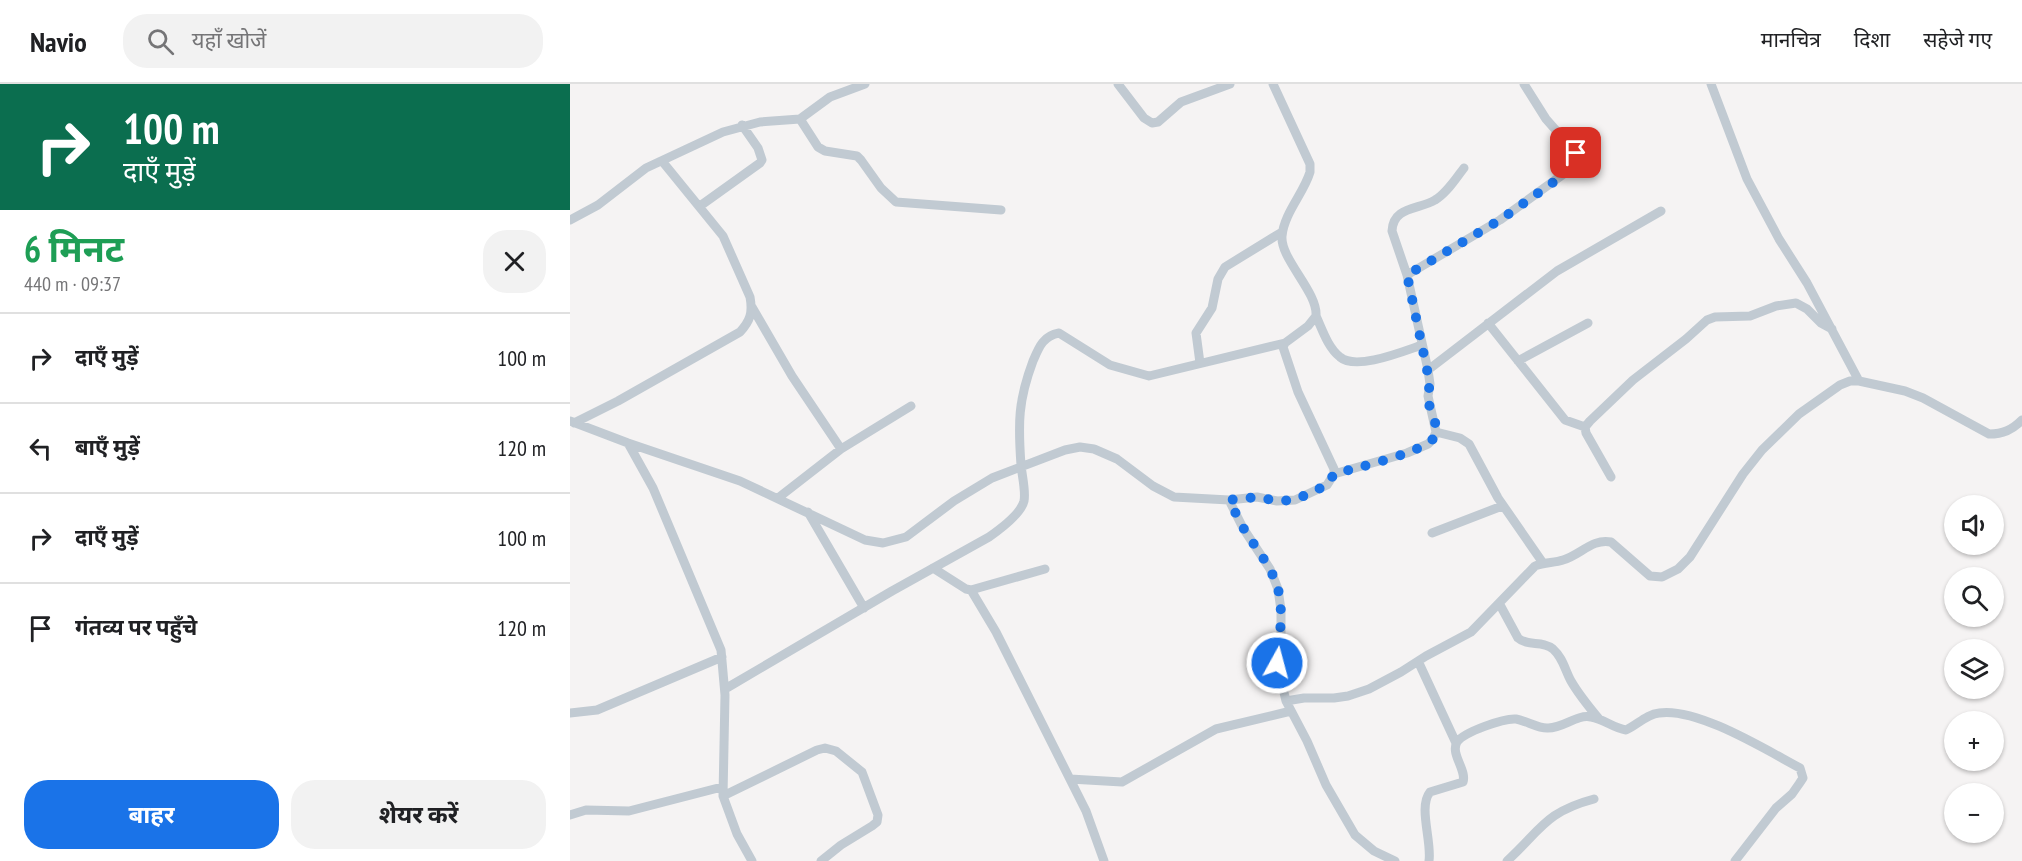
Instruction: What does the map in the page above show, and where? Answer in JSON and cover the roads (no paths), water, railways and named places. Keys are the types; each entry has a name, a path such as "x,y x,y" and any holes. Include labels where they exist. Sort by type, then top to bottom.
{"street":[{"path":"570,220 614,194 634,176 723,132 742,125 800,119 830,97 865,84"},
{"path":"1118,84 1144,118 1152,123 1158,122 1181,102 1230,84"},
{"path":"1273,84 1306,157 1310,172 1282,232 1282,242 1334,351 1343,360 1354,362 1387,358 1422,345"},
{"path":"1407,275 1500,220 1576,165 1578,158 1576,153 1546,119 1524,84"},
{"path":"1711,84 1747,179 1779,239 1807,282 1859,381"},
{"path":"800,119 818,147 825,151 856,156 881,188 896,202 1001,210"},
{"path":"700,206 762,160 758,148 742,125"},
{"path":"572,422 618,401 740,332 751,318 750,297 723,236 662,161"},
{"path":"572,422 740,481 865,540 883,543 906,537 972,489 992,478 1080,447 1094,449 1117,459 1163,493 1174,497 1229,500 1257,497 1277,501 1295,500 1327,485 1334,474 1407,453 1428,444 1433,439 1436,432 1428,396 1430,384 1428,370 1407,275 1392,231 1395,217 1436,200 1464,168"},
{"path":"1428,370 1557,271 1661,211"},
{"path":"1200,363 1196,333 1212,308 1221,272 1230,263 1282,232"},
{"path":"1611,477 1586,432 1586,427 1633,380 1707,320 1715,317 1750,316 1776,306 1796,303 1832,329"},
{"path":"752,307 792,376 841,449"},
{"path":"725,689 1002,529 1019,510 1024,500 1019,412 1021,400 1038,350 1042,342 1052,334 1059,333 1066,336 1110,364 1142,375 1159,374 1285,343 1308,326 1316,316"},
{"path":"1488,323 1565,420 1586,427"},
{"path":"1518,361 1588,323"},
{"path":"1285,343 1284,353 1298,392 1332,464 1334,474"},
{"path":"1286,701 1348,696 1369,689 1472,632 1535,566 1563,560 1603,540 1611,542 1650,576 1662,577 1678,570 1690,557 1743,474 1762,450 1799,414 1840,385 1859,381 1905,391 1923,398 1989,434 2011,430 2022,420"},
{"path":"778,498 841,449 911,406"},
{"path":"1436,432 1460,438 1469,444 1502,506 1543,563"},
{"path":"628,443 653,488 714,630 722,657 725,689 722,791 736,834 752,861"},
{"path":"1229,500 1243,528 1270,570 1278,589 1281,635 1277,663 1286,701 1335,802 1355,836 1374,851 1395,861"},
{"path":"1432,533 1502,506"},
{"path":"808,512 864,608"},
{"path":"933,568 971,590 996,632 1086,811 1104,861"},
{"path":"971,590 1045,569"},
{"path":"1499,603 1518,638 1523,642 1540,643 1556,652 1563,661 1569,678 1580,696 1599,719"},
{"path":"570,713 597,710 722,657"},
{"path":"1418,661 1456,743 1455,749 1465,777 1463,782 1430,792 1424,802 1429,861"},
{"path":"1070,779 1122,782 1216,729 1291,711"},
{"path":"1456,743 1475,730 1516,719 1547,728 1558,727 1584,716 1599,719 1626,730 1657,713 1691,715 1713,724 1800,768 1803,778 1792,795 1776,808 1735,861"},
{"path":"570,814 586,810 628,811 722,791 825,748 836,751 862,772 878,815 877,822 821,861"},
{"path":"1507,861 1546,820 1574,804 1594,799"}]}
